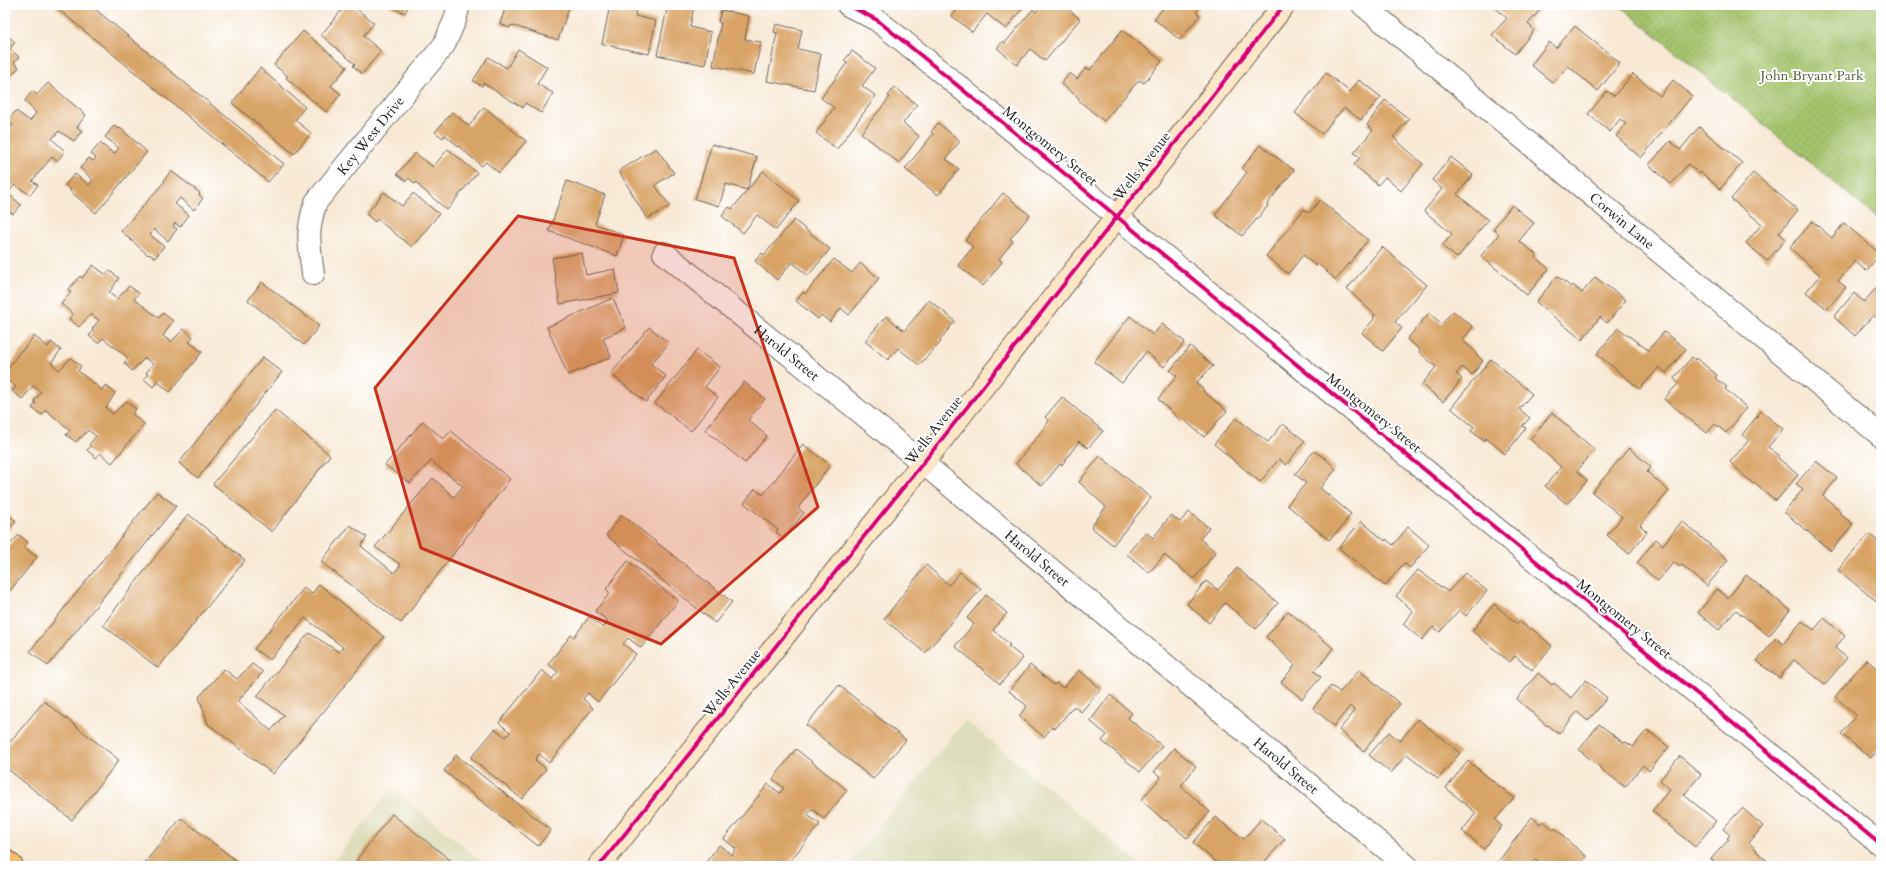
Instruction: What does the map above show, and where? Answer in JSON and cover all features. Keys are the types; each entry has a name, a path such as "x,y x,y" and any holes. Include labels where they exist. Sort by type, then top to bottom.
{"main road":[{"name":"Wells Avenue","path":"599,866 923,463 1284,5"},
{"path":"5,860 12,866"}],"street":[{"name":"Key West Drive","path":"313,274 308,233 310,218 316,202 331,181 444,44 455,20 458,5"},
{"name":"Montgomery Street","path":"848,5 877,20 1881,845"},
{"name":"Corwin Lane","path":"1363,5 1881,436"},
{"name":"Harold Street","path":"664,253 923,463 1407,866"}],"highlighted area":[{"path":"518,216 734,258 818,507 661,644 421,548 375,388"}],"shaded area":[{"path":"965,720 1143,866 847,866"},
{"path":"392,788 487,866 330,866"}],"green space":[{"name":"John Bryant Park","path":"1619,5 1881,5 1881,221"}],"building":[{"path":"53,5 90,5 284,164 268,182"},
{"path":"346,5 352,5 374,23 363,36 381,51 362,74 353,66 355,64 321,35"},
{"path":"387,5 409,5 405,13"},
{"path":"506,5 570,5 558,40 511,25 510,28 500,24"},
{"path":"610,5 637,5 635,16 656,21 649,54 602,44"},
{"path":"665,5 694,6 690,27 711,32 705,65 657,55 667,9 664,8"},
{"path":"965,5 1025,5 1006,29 987,14 972,32 952,16 959,7 962,9"},
{"path":"1041,5 1063,5 1080,19 1045,61 1030,49 1017,65 997,48 1003,41 1005,43 1033,9 1036,12"},
{"path":"1166,5 1201,5 1196,12 1200,15 1180,40 1154,19"},
{"path":"1492,5 1544,5 1528,24 1534,30 1515,54 1492,35 1507,18"},
{"path":"721,10 749,16 745,39 761,42 754,74 713,66 721,23 718,22"},
{"path":"776,24 802,30 798,49 821,54 814,90 767,81 777,33 774,32"},
{"path":"1575,26 1620,63 1598,91 1568,66 1553,83 1531,65 1549,42 1556,48"},
{"path":"1122,30 1162,61 1144,83 1139,80 1104,121 1061,84 1070,73 1077,79 1086,68 1090,70"},
{"path":"303,31 347,67 331,86 341,94 326,112 286,78 288,76 274,65"},
{"path":"5,34 15,42 10,49 19,57 14,63 19,67 8,79 5,77"},
{"path":"518,49 547,67 537,84 553,93 541,113 525,103 523,108 483,83 482,86 473,81 488,57 507,68"},
{"path":"852,51 875,68 862,86 876,96 837,149 816,133 834,108 821,98 847,63 844,61"},
{"path":"260,68 305,107 295,120 311,133 294,154 232,103"},
{"path":"1326,73 1350,92 1359,80 1381,97 1361,120 1344,108 1322,134 1295,113"},
{"path":"1633,74 1660,96 1673,80 1692,96 1641,158 1616,136 1626,124 1620,119 1610,132 1588,114 1607,91 1614,96"},
{"path":"48,83 86,115 77,127 82,131 74,141 59,131 52,139 65,151 57,161 52,157 32,181 38,185 30,195 15,185 8,193 21,205 13,214 8,211 5,214 5,135 13,125 8,120 16,111 30,121 36,113 25,101 32,91 37,95"},
{"path":"895,87 917,105 903,123 919,136 899,163 861,133 890,97 888,96"},
{"path":"1385,100 1409,119 1393,137 1423,164 1401,191 1385,177 1378,185 1354,165 1360,157 1354,153 1373,130 1367,125"},
{"path":"484,107 526,141 499,173 486,162 482,166 445,135 443,138 435,132 452,112 469,126"},
{"path":"938,123 960,141 946,159 959,169 938,195 905,169 933,134 931,132"},
{"path":"114,126 119,129 120,128 147,152 96,213 65,185 75,174 89,185 93,180 80,168 89,158 93,161 96,158 91,154 100,143 114,154 119,148 105,137"},
{"path":"1699,127 1742,163 1720,189 1701,172 1699,174 1688,164 1671,184 1649,165 1670,141 1680,150"},
{"path":"712,144 757,157 747,190 726,184 719,206 695,199"},
{"path":"1260,145 1294,170 1267,204 1268,206 1242,236 1215,215 1247,172 1242,168"},
{"path":"656,148 674,173 655,185 670,206 647,219 619,171"},
{"path":"448,149 477,173 447,210 420,187 417,182 415,184 409,178 406,181 397,174 415,153 433,167"},
{"path":"1451,157 1473,175 1457,194 1488,220 1457,258 1442,246 1452,234 1424,211 1442,189 1432,180"},
{"path":"171,171 200,193 199,195 203,198 194,210 180,198 175,204 189,215 180,227 175,223 173,226 177,229 168,241 154,229 150,235 164,246 155,258 149,254 148,255 121,231 165,181 164,180"},
{"path":"763,171 799,201 776,230 757,215 743,233 722,216 729,207 732,209"},
{"path":"1753,173 1798,210 1779,233 1786,239 1767,261 1746,243 1762,224 1731,199"},
{"path":"567,181 605,195 595,224 624,235 617,256 549,231"},
{"path":"384,192 402,206 413,193 439,214 412,247 377,219 375,222 366,214"},
{"path":"1003,193 1030,215 1010,239 1013,241 999,259 1002,262 983,286 958,265 973,247 965,240"},
{"path":"1320,200 1368,240 1336,280 1318,264 1316,266 1303,255 1288,274 1266,256 1304,209 1309,213"},
{"path":"1512,205 1534,223 1519,241 1537,255 1535,257 1549,269 1527,295 1481,256 1499,234 1493,229"},
{"path":"794,220 830,249 808,276 792,262 777,280 755,261 762,253 764,255"},
{"path":"1812,221 1832,238 1844,223 1880,254 1866,271 1855,261 1838,281 1846,287 1827,309 1806,292 1820,275 1790,248"},
{"path":"1382,247 1427,285 1395,322 1402,328 1383,351 1362,333 1374,319 1373,318 1375,315 1347,289"},
{"path":"582,253 586,275 615,269 619,293 560,304 552,258"},
{"path":"834,259 852,273 860,263 879,278 849,315 841,308 830,322 821,315 818,319 796,301 803,292 805,294"},
{"path":"93,265 106,275 109,270 119,278 109,293 117,299 129,286 139,293 134,299 159,318 163,313 173,321 163,336 171,342 184,329 193,337 189,342 202,352 170,392 157,381 153,387 144,379 148,374 146,373 153,364 145,358 132,371 124,363 128,358 103,338 98,343 89,336 99,320 91,314 79,327 69,319 73,314 61,304 71,292 68,290 80,276 82,278"},
{"path":"1557,276 1571,287 1573,285 1582,293 1595,277 1626,300 1607,323 1600,317 1582,340 1536,302"},
{"path":"262,282 319,326 304,345 248,300"},
{"path":"1881,282 1881,322 1873,315 1855,336 1834,317 1854,293 1864,302"},
{"path":"613,298 626,328 603,338 611,357 568,375 547,327"},
{"path":"929,300 955,321 940,340 941,342 919,365 898,348 888,360 865,341 886,316 904,331"},
{"path":"1453,311 1473,327 1462,340 1475,351 1474,352 1483,361 1472,375 1462,367 1456,374 1462,379 1443,402 1422,384 1436,367 1407,339 1429,313 1442,324"},
{"path":"1130,316 1153,335 1162,324 1185,342 1164,367 1146,352 1122,383 1094,362"},
{"path":"649,327 669,343 651,364 666,376 646,402 611,374"},
{"path":"1618,328 1648,350 1664,332 1686,349 1666,373 1659,367 1640,389 1597,354"},
{"path":"34,336 48,347 51,342 61,350 51,363 59,370 71,358 81,366 78,371 102,390 105,385 115,393 106,408 113,414 126,401 136,409 132,414 144,424 112,463 100,453 96,458 87,450 91,446 89,445 96,436 88,430 76,442 66,435 70,430 46,410 42,415 32,408 36,403 34,401 41,392 33,386 22,399 12,391 16,387 5,378 5,373 21,350 22,351"},
{"path":"1190,346 1213,366 1196,383 1204,390 1203,391 1227,411 1204,437 1183,419 1181,421 1158,399 1177,376 1170,371"},
{"path":"697,350 720,367 705,387 718,397 691,431 655,403"},
{"path":"263,357 282,372 198,478 179,463"},
{"path":"1692,357 1695,360 1696,358 1717,375 1715,378 1727,387 1725,389 1747,408 1726,433 1715,424 1707,433 1664,399 1678,384 1674,378"},
{"path":"1491,359 1532,394 1519,409 1530,418 1522,426 1526,428 1505,454 1486,438 1484,441 1471,431 1474,427 1451,408"},
{"path":"744,382 765,399 748,420 767,436 745,463 705,430"},
{"path":"1062,397 1103,431 1088,448 1079,441 1062,465 1060,464 1042,486 1016,464 1049,421 1045,417"},
{"path":"275,410 330,455 272,532 213,484"},
{"path":"1761,411 1783,429 1768,447 1780,456 1778,458 1798,475 1776,501 1754,482 1753,484 1730,462 1749,440 1742,435"},
{"path":"1552,413 1595,450 1577,471 1587,480 1567,504 1545,486 1561,467 1530,439"},
{"path":"1236,418 1268,442 1283,424 1305,441 1286,465 1279,459 1260,482 1214,444"},
{"path":"423,421 443,439 451,431 510,479 401,623 321,562 350,525 367,537 361,546 394,573 401,565 375,547 433,478 454,497 463,486 431,461 410,483 385,465"},
{"path":"803,444 830,465 798,508 804,513 784,538 776,532 778,530 744,503 755,489 763,495"},
{"path":"1629,448 1651,467 1647,472 1669,491 1640,525 1647,532 1629,554 1607,535 1622,517 1592,492"},
{"path":"1314,451 1326,459 1336,469 1320,488 1351,514 1341,528 1329,540 1287,505 1306,483 1295,474"},
{"path":"1100,456 1151,498 1113,545 1091,527 1106,507 1079,482"},
{"path":"1816,461 1837,478 1823,496 1841,511 1839,513 1853,524 1831,551 1784,512 1803,489 1796,484"},
{"path":"157,492 176,506 48,666 30,651"},
{"path":"5,512 16,521 5,534"},
{"path":"1189,512 1209,528 1200,539 1216,552 1194,579 1164,555 1149,573 1127,554 1146,532 1153,538 1171,515 1180,522"},
{"path":"188,514 245,560 158,668 103,625"},
{"path":"622,515 732,602 715,623 606,535"},
{"path":"1361,521 1385,541 1386,539 1393,545 1408,527 1429,545 1410,568 1404,563 1385,586 1339,548"},
{"path":"1682,521 1728,560 1707,586 1682,565 1680,567 1674,562 1658,581 1637,563 1656,539 1663,545"},
{"path":"1869,534 1881,544 1881,605 1838,570"},
{"path":"19,535 28,542 24,547 37,557 5,597 5,545 7,547"},
{"path":"628,561 678,601 641,648 628,638 623,644 636,654 598,702 588,693 583,699 593,708 549,763 539,754 535,760 546,769 522,799 471,758 495,729 506,737 510,732 499,723 542,670 552,679 558,672 548,664 571,635 574,637 589,617 603,628 608,621 595,611 610,593 606,589"},
{"path":"926,565 949,585 960,572 981,589 925,653 884,619"},
{"path":"1237,568 1278,603 1256,629 1225,603 1209,623 1187,604 1206,581 1218,590"},
{"path":"1418,570 1448,592 1465,573 1487,591 1466,616 1459,610 1440,632 1433,627 1422,640 1403,624 1413,611 1396,596"},
{"path":"1746,575 1790,610 1769,636 1736,610 1719,630 1698,613 1717,589 1728,598"},
{"path":"319,584 384,637 273,774 208,724 199,697 224,669 237,679 252,664 263,672 238,701 271,731 284,715 257,696 309,633 339,652 343,647 305,618 270,660 254,649 304,588 312,594"},
{"path":"986,595 1007,613 993,630 1010,645 1008,646 1023,658 1000,684 955,646 974,624 967,618"},
{"path":"1494,604 1517,624 1519,621 1530,630 1531,628 1552,646 1532,670 1515,656 1510,662 1472,631"},
{"path":"1288,611 1333,648 1323,662 1314,671 1321,677 1302,699 1281,682 1295,665 1266,637"},
{"path":"1824,618 1845,636 1835,648 1847,658 1825,684 1794,660 1779,678 1757,661 1776,638 1783,644 1802,621 1814,630"},
{"path":"1866,659 1881,672 1881,746 1871,758 1841,734 1856,715 1835,697"},
{"path":"1030,665 1054,685 1056,683 1063,688 1079,670 1101,689 1081,712 1074,706 1055,729 1052,727 1044,737 1019,716 1027,706 1009,691"},
{"path":"1359,670 1400,704 1364,751 1339,730 1355,711 1350,706 1334,726 1313,708 1331,686 1340,692"},
{"path":"1538,673 1552,685 1554,683 1571,698 1586,680 1607,698 1588,721 1577,712 1559,734 1548,725 1547,726 1517,699"},
{"path":"839,685 906,740 873,779 806,725"},
{"path":"1110,695 1132,713 1128,718 1162,746 1140,772 1102,741 1107,735 1090,721"},
{"path":"44,701 119,760 72,820 5,767 5,748"},
{"path":"1418,719 1460,753 1438,779 1407,754 1391,773 1369,755 1389,732 1400,741"},
{"path":"1599,724 1624,743 1626,742 1633,747 1647,730 1669,747 1649,771 1643,765 1625,787 1608,774 1607,775 1600,769 1601,768 1579,750"},
{"path":"1174,748 1196,766 1181,786 1210,812 1187,838 1141,800 1161,777 1154,772"},
{"path":"796,749 847,790 824,819 812,809 807,815 820,824 786,866 703,866 719,845 732,855 736,849 724,839 768,784 780,793 784,788 773,779"},
{"path":"456,755 551,830 538,846 444,771"},
{"path":"1680,756 1701,774 1684,795 1716,821 1695,847 1652,811 1670,789 1660,780"},
{"path":"1468,761 1514,798 1495,820 1502,826 1484,849 1462,831 1476,813 1446,788"},
{"path":"1742,808 1763,826 1749,843 1773,866 1720,866 1711,859 1729,839 1727,838 1730,835 1723,829"},
{"path":"392,814 458,866 360,866 355,862"},
{"path":"1215,817 1244,839 1261,819 1285,839 1265,861 1270,866 1221,866 1193,843"},
{"path":"1532,817 1540,824 1543,821 1554,830 1555,828 1564,836 1563,837 1586,856 1578,866 1543,866 1536,860 1529,866 1503,866 1498,862"},
{"path":"181,818 243,866 142,866"}],"cycle path":[{"path":"848,5 877,20 918,53 1881,845"},
{"path":"599,866 923,463 1284,5"}]}
